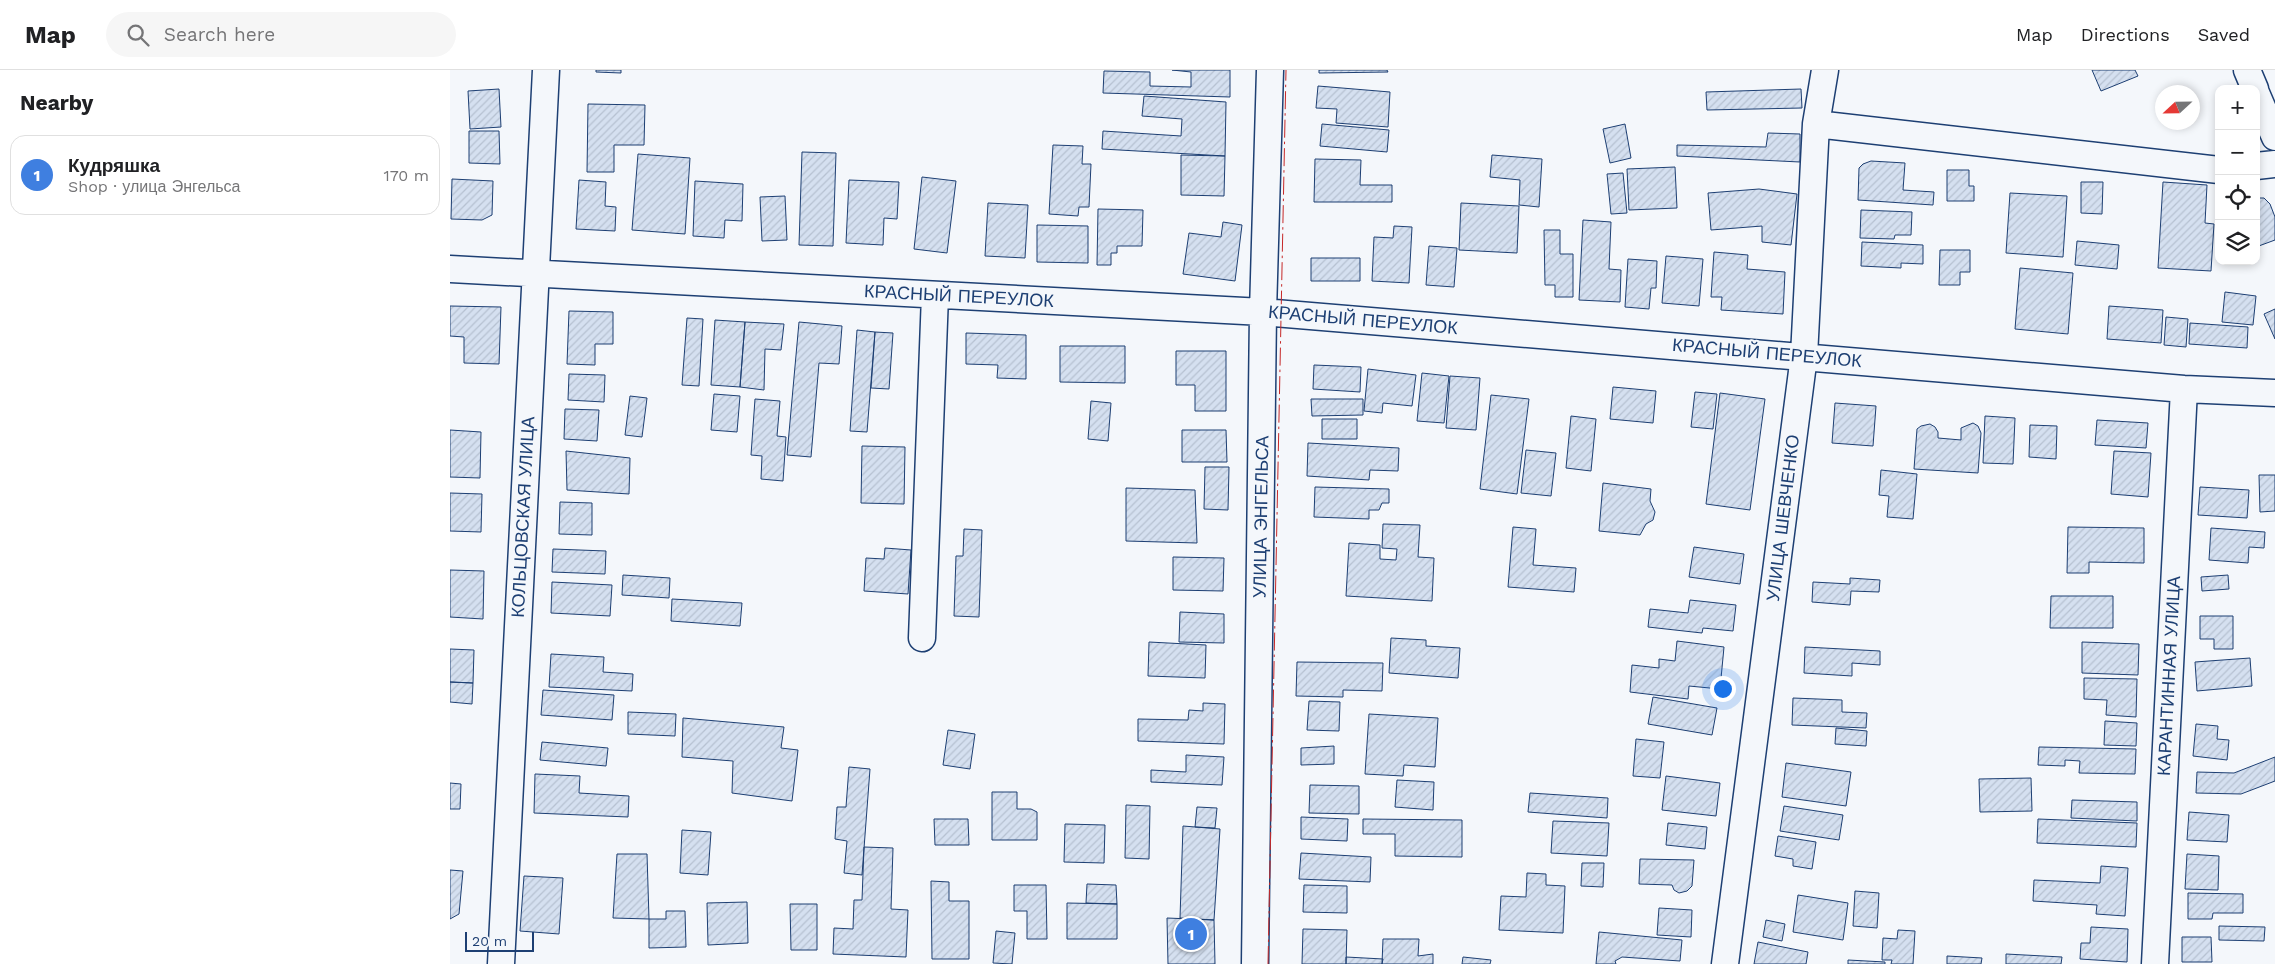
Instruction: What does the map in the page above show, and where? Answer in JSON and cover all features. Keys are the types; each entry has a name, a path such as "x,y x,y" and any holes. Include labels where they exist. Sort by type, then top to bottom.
{"street":[{"name":"КОЛЬЦОВСКАЯ УЛИЦА","path":"501,964 534,274 546,70"},
{"name":"УЛИЦА ЭНГЕЛЬСА","path":"1255,964 1263,312 1270,70"},
{"name":"УЛИЦА ШЕВЧЕНКО","path":"1725,964 1804,356 1816,124 1825,70"},
{"path":"2247,70 2253,85"},
{"path":"2260,102 2275,137"},
{"path":"1816,124 2215,170"},
{"path":"2260,166 2275,164"},
{"name":"КРАСНЫЙ ПЕРЕУЛОК","path":"450,269 1263,312 2184,389 2275,393"},
{"path":"922,638 935,295"},
{"name":"КАРАНТИННАЯ УЛИЦА","path":"2155,964 2184,389"}],"building":[{"path":"596,70 621,70 621,73 596,72"},
{"path":"1172,70 1230,70 1230,97 1103,93 1104,71 1150,72 1150,86 1191,87 1191,72"},
{"path":"1319,70 1387,70 1388,72 1319,73"},
{"path":"2092,70 2135,70 2138,76 2101,91"},
{"path":"1318,86 1390,92 1388,127 1336,123 1337,109 1316,108"},
{"path":"499,89 501,127 470,129 468,91"},
{"path":"1801,89 1802,108 1707,110 1706,92"},
{"path":"1144,96 1226,102 1225,156 1102,149 1103,131 1181,136 1182,119 1142,116"},
{"path":"588,104 645,105 644,145 614,145 614,172 587,172"},
{"path":"1322,124 1389,130 1387,152 1320,146"},
{"path":"1625,124 1631,158 1610,163 1603,129"},
{"path":"469,131 499,131 500,164 469,163"},
{"path":"1768,133 1800,134 1800,162 1677,156 1677,145 1766,147"},
{"path":"1053,145 1083,146 1082,164 1091,164 1089,207 1079,207 1078,216 1049,214"},
{"path":"802,152 836,153 833,246 799,245"},
{"path":"638,154 690,158 685,234 632,230"},
{"path":"1181,155 1225,156 1224,196 1181,195"},
{"path":"1492,155 1542,159 1539,207 1519,205 1520,180 1490,177"},
{"path":"1315,159 1361,160 1360,185 1392,185 1392,202 1314,202"},
{"path":"1871,161 1905,163 1903,190 1934,192 1933,205 1858,200 1859,168"},
{"path":"1675,167 1677,208 1629,210 1627,169"},
{"path":"1947,170 1969,170 1969,186 1974,186 1974,201 1947,201"},
{"path":"1623,173 1627,213 1611,214 1607,174"},
{"path":"922,177 956,181 947,253 914,249"},
{"path":"452,179 493,181 492,215 482,220 451,219"},
{"path":"579,180 606,182 605,206 616,207 615,231 576,229"},
{"path":"849,180 899,182 897,219 884,218 883,245 846,243"},
{"path":"695,181 743,184 742,221 725,220 724,238 693,236"},
{"path":"2081,182 2103,182 2102,214 2081,213"},
{"path":"2163,182 2207,185 2205,223 2214,224 2211,271 2158,268"},
{"path":"1759,189 1797,194 1791,245 1762,242 1762,226 1711,230 1708,193"},
{"path":"2010,193 2067,196 2063,257 2006,253"},
{"path":"785,196 787,240 762,241 760,197"},
{"path":"2260,198 2264,198 2270,204 2275,217 2275,240 2260,246"},
{"path":"988,203 1028,205 1025,258 985,256"},
{"path":"1461,203 1519,206 1517,253 1459,250"},
{"path":"1098,209 1143,210 1142,246 1117,246 1117,253 1111,253 1111,265 1097,265"},
{"path":"1861,210 1912,212 1911,235 1895,235 1894,239 1860,238"},
{"path":"1583,220 1611,222 1609,269 1621,270 1620,302 1579,300"},
{"path":"1223,222 1242,225 1235,281 1183,274 1189,233 1221,237"},
{"path":"1037,225 1088,226 1088,263 1037,262"},
{"path":"1394,226 1412,227 1409,283 1372,281 1374,237 1393,238"},
{"path":"1544,230 1560,230 1560,254 1573,254 1573,297 1555,297 1555,285 1545,285"},
{"path":"2077,241 2119,245 2117,269 2075,265"},
{"path":"1862,242 1923,245 1923,264 1901,263 1901,268 1861,266"},
{"path":"1429,246 1457,248 1454,287 1426,285"},
{"path":"1940,250 1970,250 1970,272 1960,272 1960,285 1939,285"},
{"path":"1714,252 1748,255 1747,269 1785,272 1783,314 1721,310 1722,297 1711,297"},
{"path":"1666,256 1703,259 1699,306 1662,303"},
{"path":"1311,258 1360,258 1360,281 1311,281"},
{"path":"1628,259 1657,261 1656,288 1651,288 1649,309 1625,307"},
{"path":"2020,268 2073,273 2068,334 2015,329"},
{"path":"2225,292 2256,296 2253,325 2222,322"},
{"path":"450,306 501,307 499,364 464,363 464,337 450,336"},
{"path":"2109,306 2163,310 2161,343 2107,339"},
{"path":"2275,309 2275,339 2264,314"},
{"path":"569,311 613,312 613,344 595,344 595,365 567,364"},
{"path":"2166,317 2188,319 2186,347 2164,345"},
{"path":"687,318 703,319 699,386 682,385"},
{"path":"715,320 745,322 740,387 711,385"},
{"path":"745,322 784,324 781,350 765,349 764,390 740,387"},
{"path":"799,322 842,326 839,364 819,363 811,457 787,455"},
{"path":"2190,323 2248,327 2247,348 2189,344"},
{"path":"857,330 875,332 867,432 850,431"},
{"path":"875,332 893,333 889,389 871,388"},
{"path":"966,333 1026,335 1026,379 997,378 998,365 966,364"},
{"path":"1060,346 1125,346 1125,383 1060,382"},
{"path":"1176,351 1226,351 1226,411 1195,411 1195,385 1176,385"},
{"path":"1314,365 1361,367 1360,392 1313,389"},
{"path":"1368,369 1416,375 1412,406 1383,403 1382,413 1364,411"},
{"path":"1422,373 1449,376 1444,423 1417,421"},
{"path":"569,374 605,375 604,402 568,400"},
{"path":"1450,376 1480,378 1476,430 1446,428"},
{"path":"1613,387 1656,391 1653,423 1610,419"},
{"path":"1695,392 1717,394 1713,429 1691,427"},
{"path":"1720,393 1765,399 1750,510 1706,504"},
{"path":"714,394 740,396 737,432 711,430"},
{"path":"1491,395 1529,399 1517,494 1480,489"},
{"path":"630,396 647,398 642,437 625,435"},
{"path":"755,399 780,401 777,436 786,437 783,481 761,479 762,456 751,455"},
{"path":"1311,399 1363,399 1363,415 1312,416"},
{"path":"1091,401 1111,403 1108,441 1088,439"},
{"path":"1835,403 1876,406 1873,446 1832,443"},
{"path":"565,409 599,410 597,441 564,439"},
{"path":"1571,416 1596,419 1591,471 1566,468"},
{"path":"1985,416 2015,418 2013,464 1983,463"},
{"path":"1322,419 1357,419 1357,439 1322,439"},
{"path":"2097,420 2148,423 2146,448 2095,445"},
{"path":"1973,423 1978,426 1981,433 1978,473 1914,469 1917,429 1930,424 1938,432 1938,438 1961,440 1961,428"},
{"path":"2030,425 2057,426 2056,459 2029,457"},
{"path":"450,430 481,432 480,478 450,477"},
{"path":"1182,430 1226,430 1227,462 1182,462"},
{"path":"1308,443 1399,448 1398,471 1370,470 1369,480 1307,476"},
{"path":"862,446 905,447 904,504 861,503"},
{"path":"1526,450 1556,453 1551,496 1521,493"},
{"path":"566,451 630,458 629,494 567,490"},
{"path":"2114,451 2151,453 2148,497 2111,494"},
{"path":"1205,467 1229,467 1228,510 1204,509"},
{"path":"1881,470 1917,474 1913,519 1887,517 1889,496 1879,495"},
{"path":"2259,475 2275,475 2275,511 2260,512"},
{"path":"1603,483 1651,489 1650,501 1655,512 1653,520 1646,524 1640,535 1599,531"},
{"path":"1315,487 1389,489 1389,503 1382,503 1379,510 1369,510 1369,519 1314,517"},
{"path":"2200,487 2249,490 2247,518 2198,515"},
{"path":"1126,488 1195,490 1197,543 1126,541"},
{"path":"450,493 482,494 481,532 450,531"},
{"path":"560,502 592,503 592,535 559,534"},
{"path":"1383,524 1420,525 1418,557 1434,558 1432,601 1346,596 1349,543 1380,545 1380,559 1396,560 1397,549 1382,548"},
{"path":"1513,527 1536,529 1533,565 1576,568 1574,592 1508,587"},
{"path":"2068,527 2144,528 2144,563 2089,562 2089,573 2067,573"},
{"path":"2211,528 2265,532 2264,548 2249,547 2248,563 2209,560"},
{"path":"964,529 982,530 979,617 954,616 956,556 963,556"},
{"path":"1694,547 1744,554 1740,584 1689,577"},
{"path":"885,548 911,550 908,594 864,591 866,558 884,559"},
{"path":"553,549 606,551 605,574 552,572"},
{"path":"1173,557 1224,558 1223,591 1173,590"},
{"path":"450,570 484,571 483,619 450,617"},
{"path":"623,575 670,578 669,598 622,595"},
{"path":"2228,575 2229,589 2202,591 2201,577"},
{"path":"1850,578 1880,580 1879,592 1851,591 1850,605 1812,602 1813,582 1850,584"},
{"path":"552,582 612,585 610,616 551,613"},
{"path":"2051,596 2113,596 2113,628 2050,628"},
{"path":"672,599 742,603 740,626 671,621"},
{"path":"1690,600 1736,605 1733,631 1703,628 1702,633 1648,627 1650,609 1688,613"},
{"path":"1180,612 1224,614 1224,643 1179,642"},
{"path":"2200,616 2233,616 2233,649 2214,649 2214,639 2200,639"},
{"path":"1391,638 1426,640 1426,646 1460,648 1458,678 1389,673"},
{"path":"1677,641 1724,647 1720,689 1689,686 1688,699 1630,692 1632,665 1659,668 1659,659 1675,661"},
{"path":"1149,642 1206,645 1205,678 1148,676"},
{"path":"2082,642 2139,644 2138,675 2082,673"},
{"path":"1805,647 1880,651 1880,665 1852,663 1852,676 1804,673"},
{"path":"450,649 474,650 473,683 450,682"},
{"path":"551,654 604,657 603,672 633,674 632,691 549,687"},
{"path":"2250,658 2252,686 2197,691 2195,662"},
{"path":"1297,662 1383,663 1382,691 1343,690 1343,697 1296,696"},
{"path":"2084,678 2137,679 2136,717 2106,715 2107,700 2084,699"},
{"path":"450,682 473,683 472,704 450,702"},
{"path":"543,690 614,695 612,720 541,715"},
{"path":"1653,697 1717,708 1712,735 1648,724"},
{"path":"1793,698 1842,700 1842,712 1867,713 1866,728 1792,725"},
{"path":"1309,701 1340,702 1339,731 1307,730"},
{"path":"1203,703 1225,704 1224,744 1138,741 1138,719 1188,720 1189,710 1203,711"},
{"path":"628,712 676,714 675,736 628,734"},
{"path":"1369,714 1438,718 1435,767 1404,765 1403,776 1365,774"},
{"path":"683,718 784,727 781,748 798,750 792,801 732,793 733,761 682,757"},
{"path":"2105,721 2137,723 2136,746 2104,745"},
{"path":"2196,724 2218,726 2217,739 2229,740 2227,760 2193,756"},
{"path":"1836,728 1867,731 1866,746 1835,744"},
{"path":"948,730 975,734 970,769 943,765"},
{"path":"1636,739 1664,742 1660,778 1633,776"},
{"path":"542,742 608,748 606,766 540,760"},
{"path":"1334,746 1334,764 1301,765 1301,748"},
{"path":"2039,747 2136,749 2135,774 2079,773 2080,761 2065,760 2065,766 2038,765"},
{"path":"1186,755 1224,757 1222,785 1151,782 1151,770 1186,772"},
{"path":"2275,757 2275,781 2241,794 2196,793 2197,772 2234,773"},
{"path":"1786,763 1851,772 1846,806 1782,797"},
{"path":"849,767 870,769 862,875 844,873 847,841 835,839 837,807 846,807"},
{"path":"535,774 580,776 579,793 629,796 628,817 534,813"},
{"path":"1666,776 1720,783 1716,816 1662,810"},
{"path":"2031,778 2032,811 1980,812 1979,779"},
{"path":"1397,780 1434,782 1433,810 1395,807"},
{"path":"450,783 461,784 460,809 450,809"},
{"path":"1310,785 1359,786 1359,814 1309,813"},
{"path":"992,792 1017,792 1017,809 1031,809 1037,812 1037,840 992,840"},
{"path":"1530,793 1608,798 1607,818 1528,812"},
{"path":"2072,800 2137,802 2137,821 2071,818"},
{"path":"1126,805 1150,806 1149,859 1125,858"},
{"path":"1784,806 1843,815 1839,840 1780,831"},
{"path":"1197,807 1217,808 1215,828 1195,827"},
{"path":"2189,812 2229,815 2227,842 2187,840"},
{"path":"1301,817 1348,819 1347,841 1301,839"},
{"path":"934,819 968,819 969,845 935,845"},
{"path":"1363,819 1462,820 1462,857 1395,856 1395,834 1363,834"},
{"path":"2038,819 2137,823 2136,847 2037,843"},
{"path":"1553,821 1609,823 1607,856 1551,853"},
{"path":"1668,823 1707,827 1705,849 1666,845"},
{"path":"1065,824 1105,825 1104,863 1064,862"},
{"path":"1183,826 1220,829 1214,920 1180,918"},
{"path":"682,830 711,832 708,875 680,873"},
{"path":"1778,836 1816,842 1812,869 1793,866 1793,859 1775,856"},
{"path":"864,847 893,848 891,909 908,910 906,957 833,954 834,928 853,929 854,900 862,900"},
{"path":"1301,853 1371,857 1370,882 1299,879"},
{"path":"617,854 647,854 649,919 613,918"},
{"path":"2187,854 2219,856 2218,890 2185,889"},
{"path":"1640,859 1694,860 1692,886 1687,891 1679,893 1674,890 1672,885 1639,884"},
{"path":"1582,863 1604,863 1603,887 1581,886"},
{"path":"2101,866 2128,868 2125,916 2096,914 2097,905 2033,901 2034,880 2100,883"},
{"path":"450,870 463,871 459,914 450,919"},
{"path":"1527,873 1546,874 1546,885 1565,886 1563,933 1499,930 1501,896 1526,897"},
{"path":"524,876 563,878 559,934 520,931"},
{"path":"931,881 949,882 949,901 969,901 969,959 932,959"},
{"path":"1087,884 1116,885 1117,904 1086,903"},
{"path":"1014,885 1046,885 1047,939 1027,939 1027,911 1014,911"},
{"path":"1304,885 1347,886 1347,913 1303,912"},
{"path":"1855,891 1879,893 1877,928 1853,926"},
{"path":"2188,893 2243,894 2243,913 2213,913 2212,919 2188,919"},
{"path":"1798,895 1848,903 1843,940 1793,932"},
{"path":"747,902 748,943 708,945 707,903"},
{"path":"1067,903 1117,904 1117,939 1067,939"},
{"path":"790,904 817,904 817,950 791,950"},
{"path":"1659,908 1692,910 1691,937 1657,935"},
{"path":"666,911 685,911 686,947 649,948 649,919 666,919"},
{"path":"1167,918 1214,920 1215,964 1168,964"},
{"path":"1766,920 1785,924 1782,941 1763,937"},
{"path":"2219,926 2265,927 2264,941 2219,940"},
{"path":"2091,927 2128,929 2127,962 2080,959 2081,943 2090,943"},
{"path":"1303,929 1347,930 1346,964 1302,964"},
{"path":"1898,930 1915,931 1913,964 1891,964 1892,960 1882,960 1883,938 1897,939"},
{"path":"996,931 1015,933 1012,964 993,963"},
{"path":"1599,932 1682,940 1680,961 1622,957 1615,961 1616,964 1596,964"},
{"path":"2182,937 2211,937 2212,962 2182,962"},
{"path":"1383,939 1419,939 1418,956 1433,954 1433,964 1382,964"},
{"path":"1758,942 1808,952 1806,964 1754,964"},
{"path":"2006,954 2062,957 2061,964 2006,964"},
{"path":"1947,956 1982,958 1981,964 1947,964"},
{"path":"1346,957 1383,959 1382,964 1346,964"},
{"path":"1463,957 1491,960 1490,964 1462,964"},
{"path":"1848,960 1885,962 1885,964 1848,964"}],"power":[{"path":"1268,964 1286,70"}],"place":[{"name":"Кудряшка","path":"1191,934"}]}
